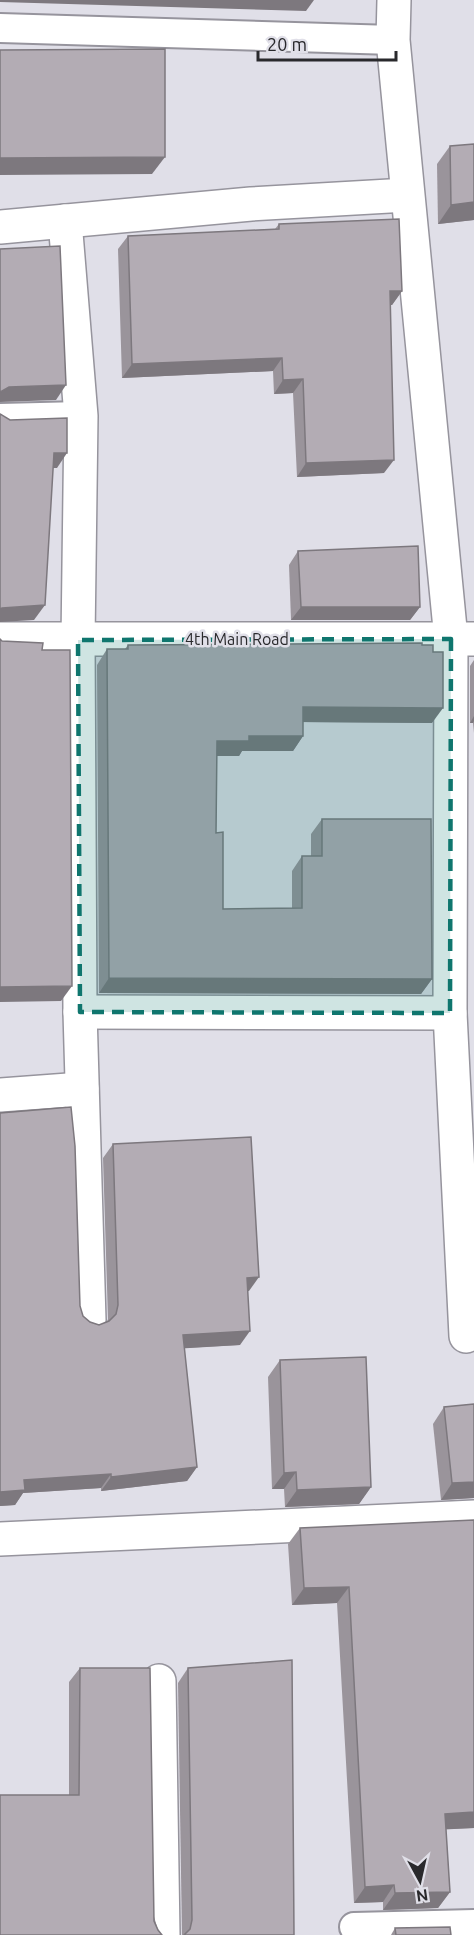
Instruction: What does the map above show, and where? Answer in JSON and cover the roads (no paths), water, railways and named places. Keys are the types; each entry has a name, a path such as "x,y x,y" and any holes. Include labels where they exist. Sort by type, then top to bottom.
{"street":[{"path":"394,0 393,40 407,195 462,639 450,1013 463,1104 466,1336"},
{"path":"0,227 251,204 407,195"},
{"path":"65,221 81,416 78,640 80,1012 89,1320"},
{"name":"4th Main Road","path":"0,639 462,639"},
{"path":"80,1012 450,1013"},
{"path":"0,1095 82,1089"},
{"path":"0,1539 474,1517"},
{"path":"159,1681 163,1935"}],"lane":[{"path":"0,28 393,40"},
{"path":"0,418 81,416"},
{"path":"354,1927 474,1924"}]}
